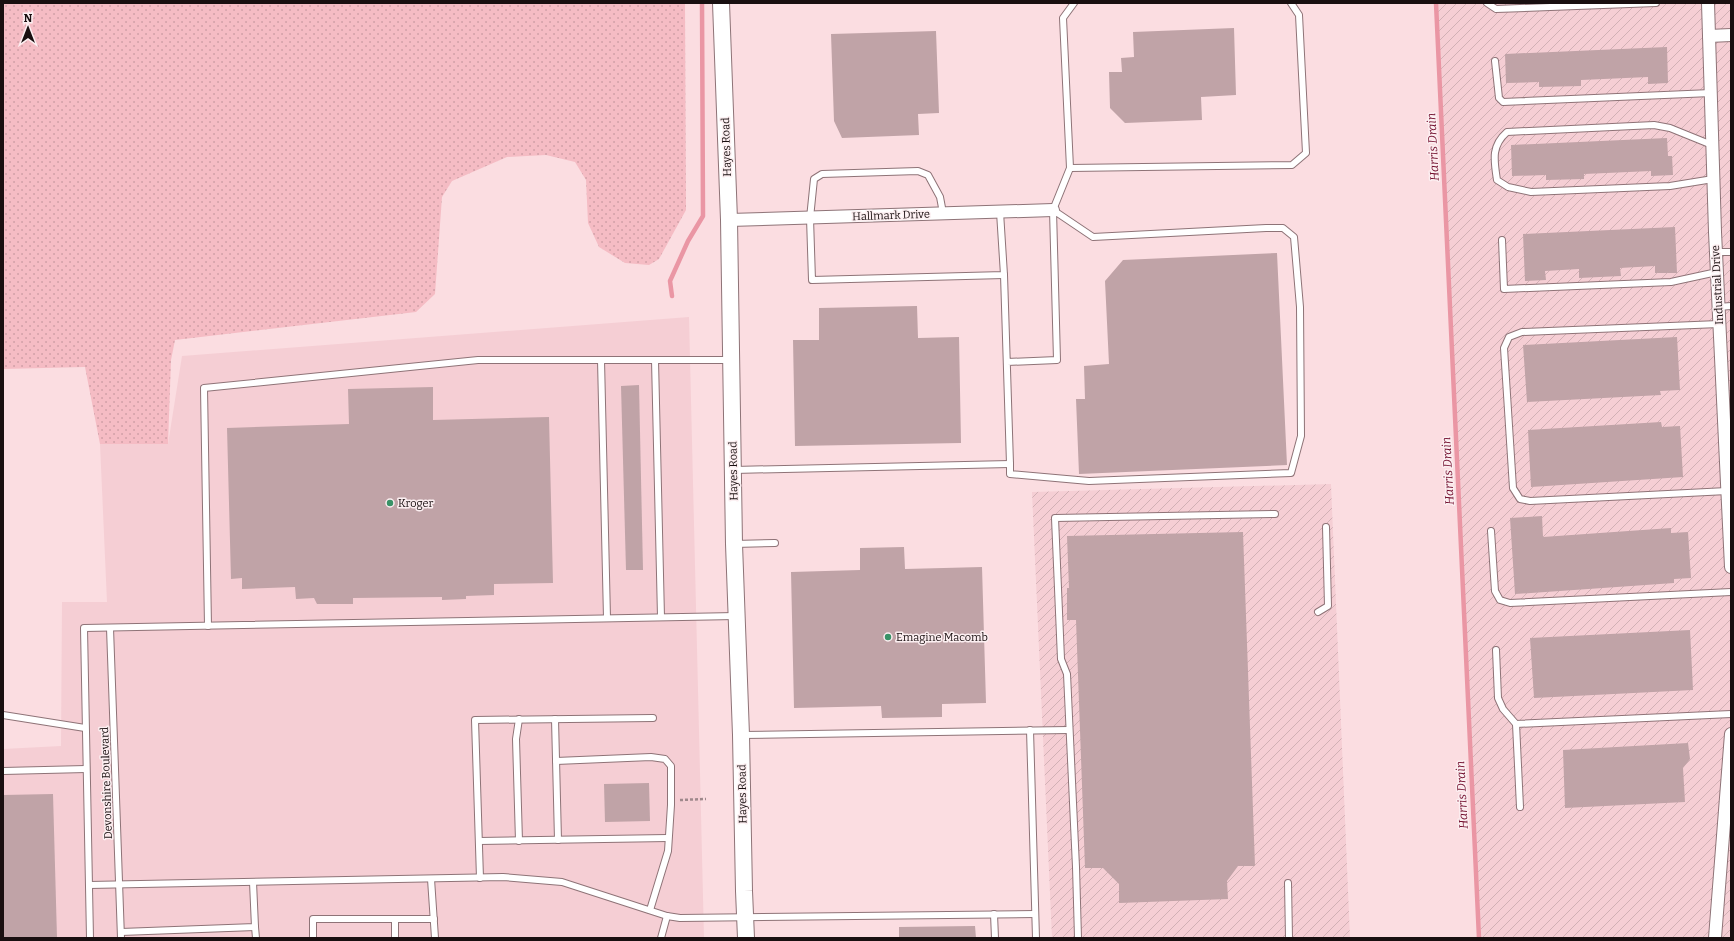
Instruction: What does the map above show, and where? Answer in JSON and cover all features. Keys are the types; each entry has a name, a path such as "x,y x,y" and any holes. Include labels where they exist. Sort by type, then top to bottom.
{"street":[{"name":"Hayes Road","path":"721,3 729,220 732,470 736,616 742,735 746,938"},
{"name":"Industrial Drive","path":"1708,3 1718,307 1727,418 1727,491 1731,567"},
{"path":"1709,36 1731,35"},
{"name":"Hallmark Drive","path":"729,220 1053,210"},
{"path":"1715,938 1731,734"}],"lane":[{"path":"1007,362 1057,360 1053,210 1070,168 1063,18 1074,3"},
{"path":"1070,168 1292,165 1306,153 1299,15 1291,3"},
{"path":"1487,3 1496,9 1656,3"},
{"path":"1495,61 1497,88 1499,98 1503,102 1711,93"},
{"path":"1712,145 1670,128 1654,125 1507,132 1499,139 1496,146 1496,168 1497,180 1508,187 1531,192 1670,186 1713,179"},
{"path":"943,213 940,197 928,175 918,171 822,174 814,179 810,218 812,280 1004,275"},
{"path":"1000,212 1004,275 1010,474 1089,482 1291,473 1301,436 1300,307 1294,237 1283,228 1266,228 1094,237 1053,210"},
{"path":"1502,240 1504,289 1671,282 1717,272"},
{"path":"1716,252 1731,252"},
{"path":"1718,307 1731,306"},
{"path":"1719,324 1522,332 1509,337 1504,348 1514,488 1520,499 1530,501 1727,491"},
{"path":"208,626 204,388 478,360 731,360"},
{"path":"601,360 607,618"},
{"path":"655,360 661,617"},
{"path":"732,470 1010,464"},
{"path":"1078,938 1067,674 1061,659 1055,518 1275,514"},
{"path":"1318,612 1328,606 1326,527"},
{"path":"1491,531 1495,591 1500,600 1510,603 1731,592"},
{"path":"734,544 775,543"},
{"path":"110,628 736,616"},
{"name":"Devonshire Boulevard","path":"90,938 84,628 110,628 121,935"},
{"path":"1496,650 1498,698 1503,709 1516,724 1520,807"},
{"path":"1516,724 1731,714"},
{"path":"3,715 85,728"},
{"path":"480,878 475,720 653,718"},
{"path":"555,719 558,840"},
{"path":"518,720 516,739 519,840"},
{"path":"1030,730 1036,938"},
{"path":"742,735 1069,730"},
{"path":"556,761 651,757 665,759 671,766 668,851 650,910"},
{"path":"3,771 86,769"},
{"path":"479,841 668,838"},
{"path":"89,885 480,878 540,879 562,882 667,916 680,918 1035,914"},
{"path":"432,879 435,938"},
{"path":"253,882 256,938"},
{"path":"1288,883 1289,938"},
{"path":"994,914 994,938"},
{"path":"660,938 667,916"},
{"path":"313,938 313,919 434,919"},
{"path":"395,919 395,938"},
{"path":"121,935 255,927"}],"path":[{"path":"671,800 706,799"}],"shaded area":[{"path":"3,3 685,3 686,210 659,259 649,265 625,263 599,247 588,223 586,180 575,162 546,155 507,157 452,181 442,197 435,294 416,312 175,340 171,360 168,444 100,444 85,367 3,369"},
{"path":"1437,3 1731,3 1731,938 1481,938"},
{"path":"689,317 704,938 3,938 3,749 61,746 62,602 107,602 100,444 168,444 182,356"},
{"path":"1331,484 1350,938 1052,938 1032,492"}],"building":[{"path":"1234,28 1236,95 1201,97 1202,120 1125,123 1110,108 1109,72 1122,72 1121,58 1134,57 1133,32"},
{"path":"936,31 939,113 918,114 919,135 842,138 834,121 831,34"},
{"path":"1667,47 1668,83 1648,84 1648,77 1581,80 1581,86 1539,87 1539,82 1506,83 1505,54"},
{"path":"1667,138 1668,156 1672,156 1673,175 1651,176 1651,171 1584,174 1584,179 1546,180 1546,175 1512,176 1511,145"},
{"path":"1675,227 1677,273 1655,273 1655,266 1620,268 1621,276 1579,278 1579,269 1545,271 1546,280 1525,281 1523,234"},
{"path":"1277,253 1287,465 1079,474 1076,399 1085,399 1084,366 1109,364 1105,281 1123,260"},
{"path":"917,306 918,338 959,337 961,443 795,446 793,340 819,340 819,308"},
{"path":"1677,337 1680,390 1660,391 1661,395 1527,402 1523,345"},
{"path":"639,385 643,570 626,570 621,386"},
{"name":"Kroger","path":"433,387 433,420 549,417 553,583 494,584 494,595 466,596 466,599 442,600 442,597 353,598 353,604 317,604 314,598 296,599 295,587 242,589 242,578 231,579 227,428 349,424 348,389"},
{"path":"1661,422 1662,427 1680,426 1683,477 1531,487 1528,430"},
{"path":"1542,516 1543,537 1671,528 1671,533 1688,532 1691,578 1674,579 1674,583 1515,594 1510,518"},
{"path":"1243,532 1255,866 1238,866 1227,881 1228,899 1119,903 1119,884 1103,868 1085,868 1076,620 1067,620 1067,588 1069,588 1067,536"},
{"name":"Emagine Macomb","path":"904,547 905,569 982,567 986,703 942,704 942,717 882,718 881,706 794,708 791,572 860,570 860,548"},
{"path":"1690,630 1693,690 1534,698 1530,638"},
{"path":"1688,743 1690,759 1683,768 1685,802 1565,808 1563,750"},
{"path":"649,783 650,821 605,822 604,784"},
{"path":"53,794 57,938 3,938 3,795"},
{"path":"975,926 976,938 899,938 899,927"}],"waterway":[{"path":"672,296 670,281 688,241 703,216 702,3"},
{"name":"Harris Drain","path":"1436,3 1479,938"}],"place":[{"name":"Kroger","path":"390,503"},
{"name":"Emagine Macomb","path":"888,637"}]}
